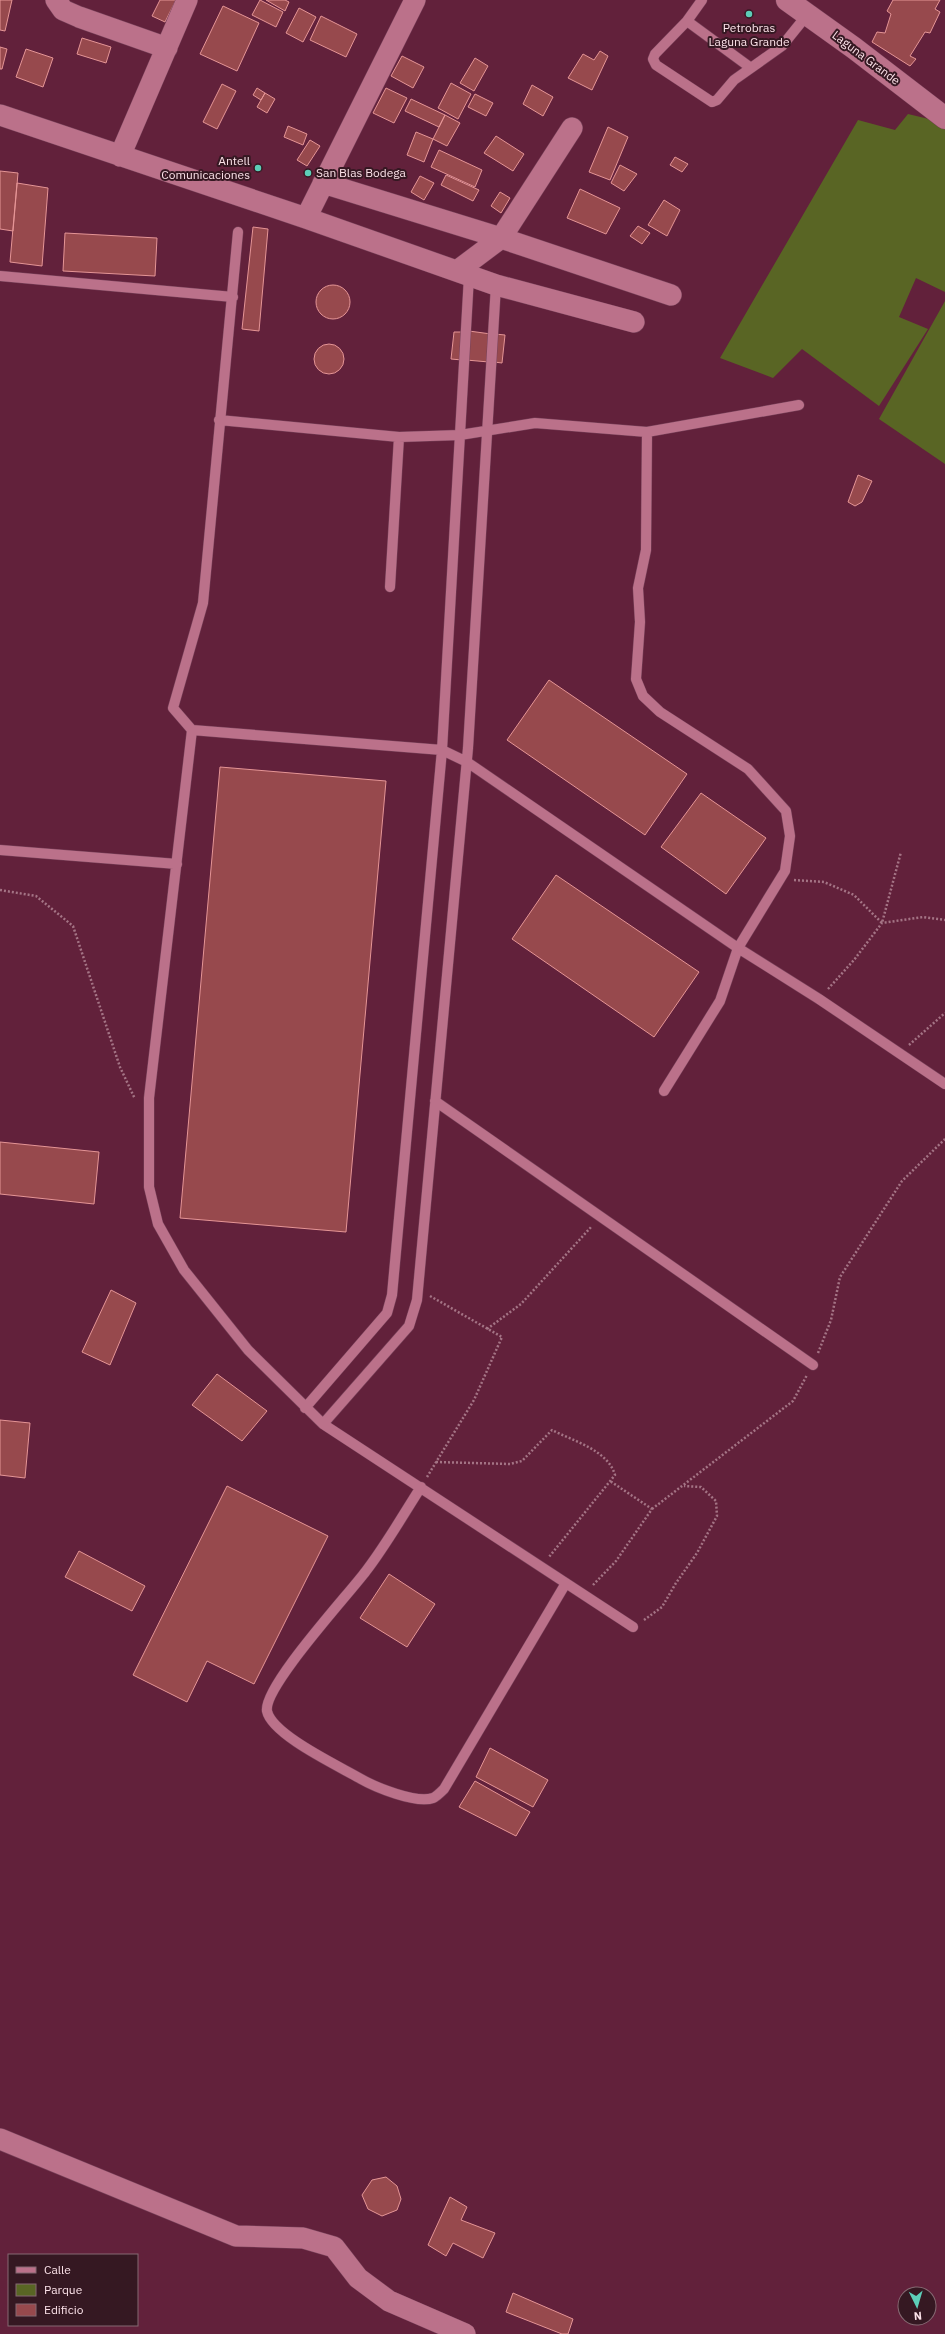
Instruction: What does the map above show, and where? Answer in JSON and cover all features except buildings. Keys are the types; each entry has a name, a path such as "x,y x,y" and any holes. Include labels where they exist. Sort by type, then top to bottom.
{"main road":[{"name":"Laguna Grande","path":"787,0 854,48 945,118"}],"street":[{"path":"56,0 63,10 78,17 167,48"},
{"path":"120,156 188,0"},
{"path":"306,218 415,0"},
{"path":"0,115 306,218 496,285 634,322"},
{"path":"463,274 501,238 572,128"},
{"path":"323,183 501,238 671,295"},
{"path":"0,2139 236,2236 303,2238 334,2247 358,2278 389,2301 465,2334"}],"lane":[{"path":"702,0 687,21 655,54 653,59 656,65 712,102 717,100 734,80 782,46 807,15"},
{"path":"687,21 751,68"},
{"path":"238,232 233,297 219,420 203,603 173,708 192,730 442,750 467,762 738,948 819,999 945,1084"},
{"path":"305,1408 387,1314 392,1295 442,750 460,434 463,274"},
{"path":"0,276 233,297"},
{"path":"323,1424 409,1326 418,1289 467,762 496,285"},
{"path":"219,420 399,437 460,434 535,423 648,432 799,405"},
{"path":"648,432 646,550 638,588 640,622 636,679 643,696 660,712 748,769 786,810 790,836 785,871 738,948 720,1001 664,1091"},
{"path":"390,587 399,437"},
{"path":"192,730 150,1098 149,1188 158,1224 184,1270 248,1350 305,1408 323,1424 633,1627"},
{"path":"0,850 177,864"},
{"path":"435,1101 813,1365"},
{"path":"421,1487 366,1571 319,1627 271,1694 267,1710 274,1725 296,1742 381,1790 421,1799 433,1798 444,1789 566,1583"}],"path":[{"path":"819,999 854,960 882,923 901,852"},
{"path":"785,871 795,881 824,882 854,896 882,923"},
{"path":"0,890 36,896 73,926 120,1067 136,1101"},
{"path":"882,923 923,917 945,920"},
{"path":"899,1053 945,1014"},
{"path":"584,1594 616,1561 652,1509 793,1401 813,1365 831,1320 840,1277 902,1181 945,1140"},
{"path":"487,1329 521,1304 601,1217"},
{"path":"418,1289 502,1337 474,1400 421,1487"},
{"path":"436,1462 510,1464 522,1461 552,1430 594,1450 612,1465 615,1475 542,1567"},
{"path":"610,1480 652,1509"},
{"path":"633,1627 662,1607 676,1583 697,1553 717,1516 716,1501 701,1488 684,1486"}],"green space":[{"path":"908,114 933,120 945,129 945,292 916,278 899,317 928,329 879,406 802,349 773,378 720,358 858,120 895,130"},
{"path":"945,301 945,464 879,419"}],"place":[{"name":"Petrobras Laguna Grande","path":"749,14"},
{"name":"Antell Comunicaciones","path":"258,168"},
{"name":"San Blas Bodega","path":"308,173"}]}
